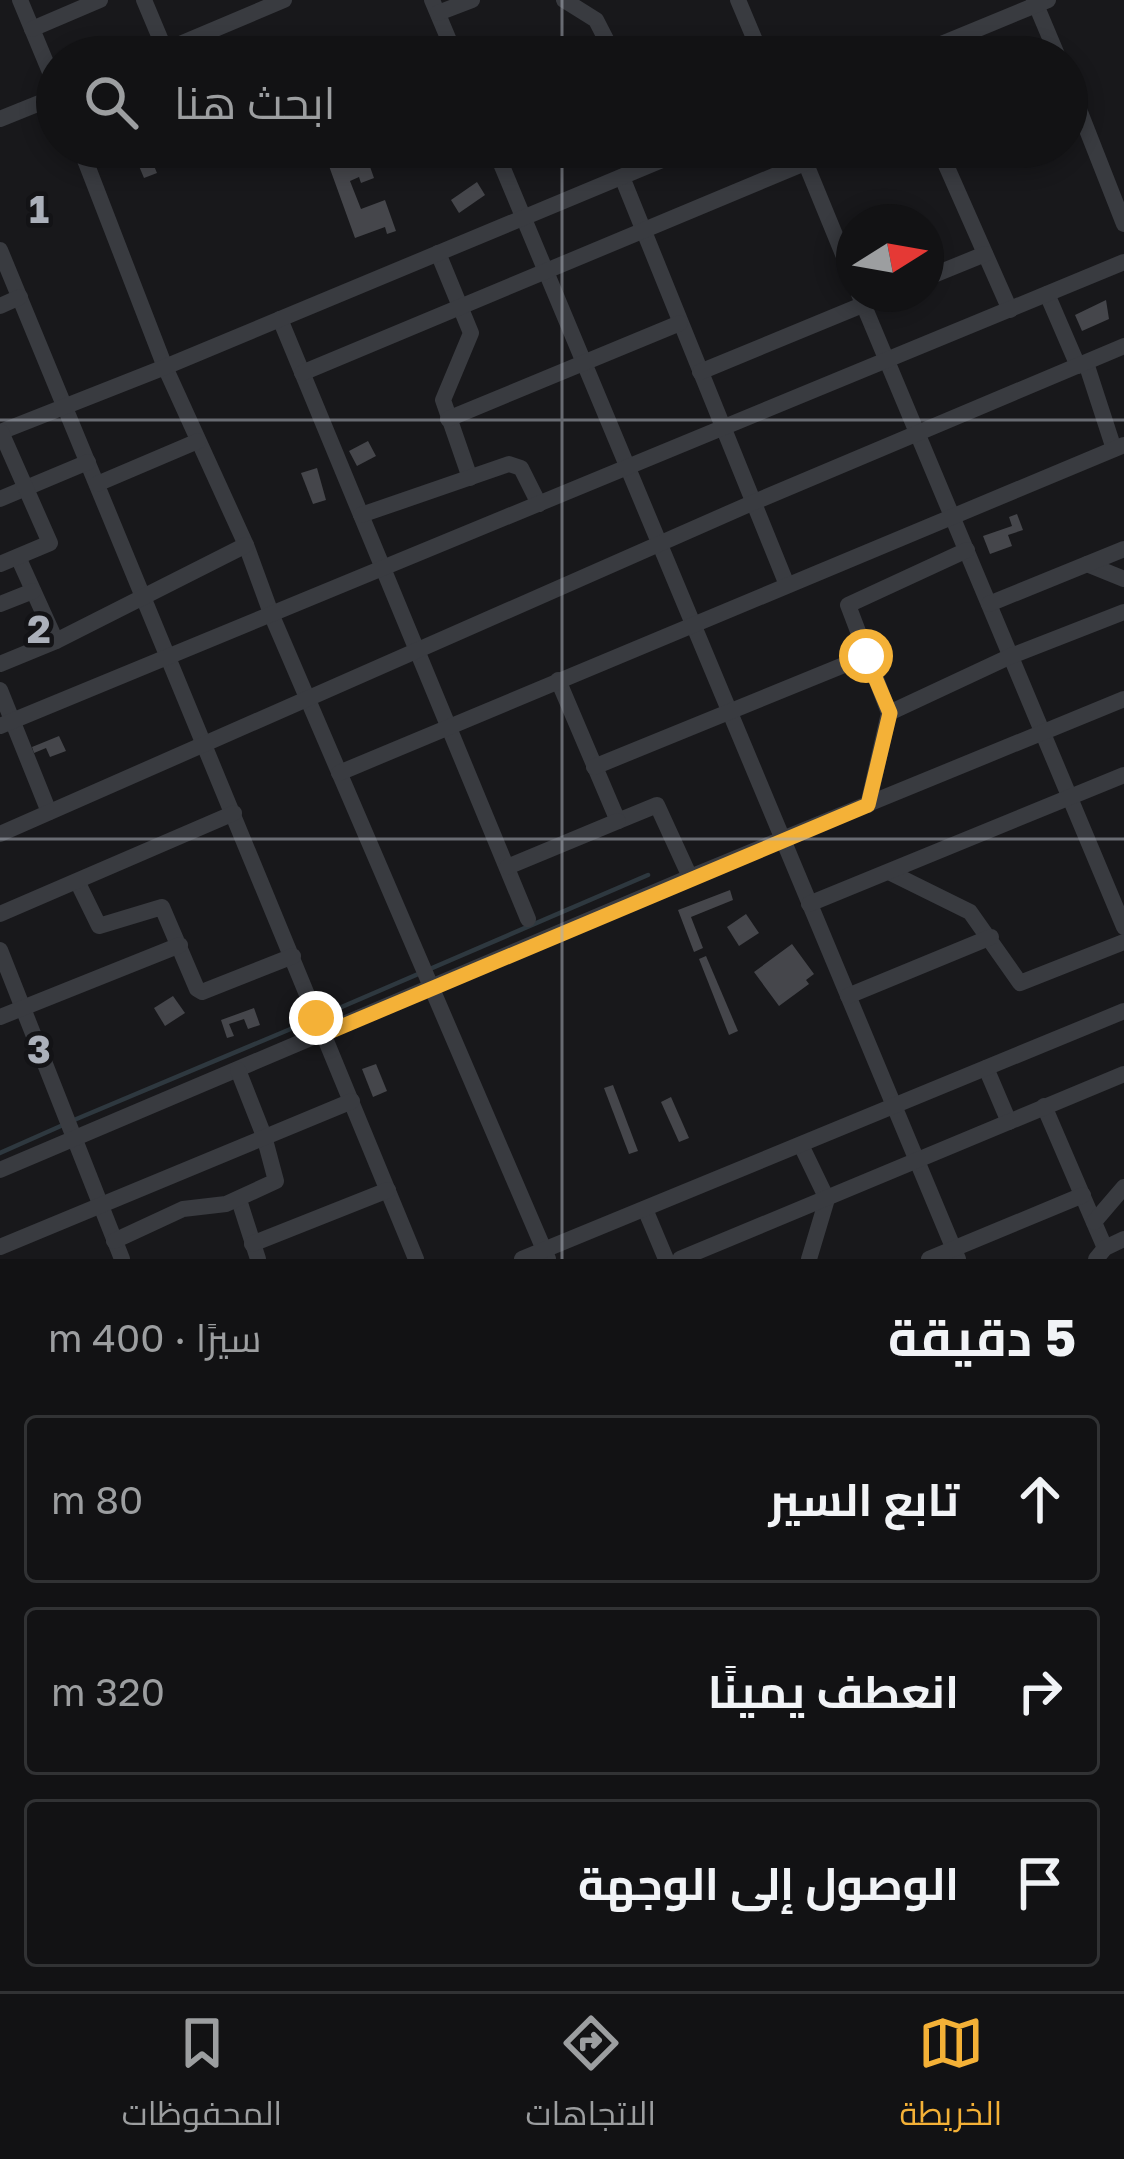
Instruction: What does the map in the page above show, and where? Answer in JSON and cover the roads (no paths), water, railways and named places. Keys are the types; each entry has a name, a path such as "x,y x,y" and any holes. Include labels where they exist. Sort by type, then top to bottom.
{"street":[{"path":"20,0 36,38"},
{"path":"32,28 100,0"},
{"path":"144,0 153,36"},
{"path":"199,36 284,0"},
{"path":"447,36 435,7 472,0"},
{"path":"564,0 596,20 601,36"},
{"path":"738,0 753,36"},
{"path":"976,36 1040,2 1051,36"},
{"path":"0,119 36,102"},
{"path":"1088,133 1124,224"},
{"path":"88,168 165,368 246,545 272,616 546,1254"},
{"path":"503,168 956,1254"},
{"path":"56,641 33,591 9,561 50,543 1,432 165,368 635,168"},
{"path":"302,373 643,230 773,168"},
{"path":"808,168 836,237"},
{"path":"947,168 1010,310"},
{"path":"622,177 787,586"},
{"path":"0,250 416,1259"},
{"path":"438,253 471,338 444,395 470,478"},
{"path":"944,271 986,254"},
{"path":"6,723 1124,262"},
{"path":"339,773 1119,447 1047,294"},
{"path":"0,306 20,297"},
{"path":"700,372 836,310"},
{"path":"867,312 1124,927"},
{"path":"280,319 528,919"},
{"path":"448,418 680,323"},
{"path":"0,834 752,503 1124,346"},
{"path":"97,484 198,441"},
{"path":"0,499 88,461"},
{"path":"361,515 516,464 539,504"},
{"path":"0,664 56,641 246,545"},
{"path":"989,604 1124,549"},
{"path":"868,805 890,713 848,605 967,550"},
{"path":"1087,564 1124,579"},
{"path":"0,604 33,591"},
{"path":"890,713 1011,656 1124,612"},
{"path":"594,766 866,656"},
{"path":"558,680 618,821"},
{"path":"0,690 6,723 49,812"},
{"path":"0,1170 1124,699"},
{"path":"809,904 1124,775"},
{"path":"507,867 657,805 690,878"},
{"path":"0,914 234,813"},
{"path":"889,872 970,912 1019,983 1124,942"},
{"path":"78,883 99,926 162,907 202,992 293,956"},
{"path":"848,996 991,937"},
{"path":"0,1017 179,945"},
{"path":"0,950 122,1259"},
{"path":"522,1259 546,1254 1124,1011"},
{"path":"986,1068 1009,1122"},
{"path":"115,1241 183,1209 239,1200 276,1181 238,1070"},
{"path":"680,1259 1124,1074"},
{"path":"0,1247 352,1101"},
{"path":"1044,1106 1094,1222 1101,1253 1124,1239"},
{"path":"801,1145 827,1199 809,1259"},
{"path":"171,1176 183,1209"},
{"path":"1094,1222 1124,1187"},
{"path":"239,1200 255,1252 388,1190"},
{"path":"929,1259 956,1254 1083,1195"},
{"path":"645,1209 666,1259"}],"waterway":[{"path":"323,1015 648,875"},
{"path":"74,1120 312,1020"},
{"path":"0,1153 63,1125"}]}
